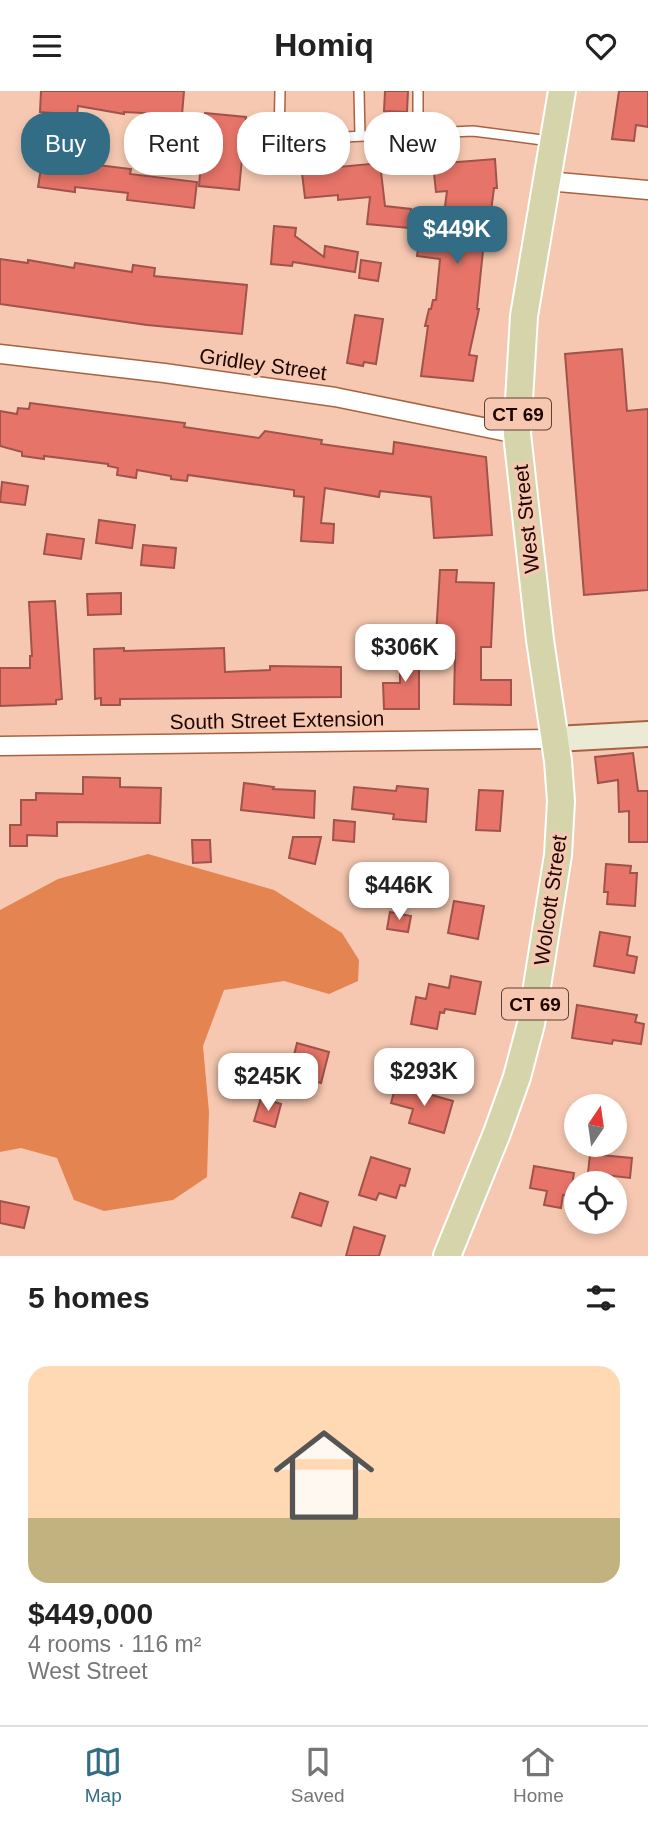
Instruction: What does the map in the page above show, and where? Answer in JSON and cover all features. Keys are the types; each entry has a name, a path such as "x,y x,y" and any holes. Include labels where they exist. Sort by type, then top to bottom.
{"main road":[{"name":"West Street","path":"555,739 517,434 524,316 562,91"},
{"path":"555,739 648,734"},
{"name":"Wolcott Street","path":"447,1256 497,1133 517,1077 531,1024 558,855 561,800 555,739"}],"street":[{"path":"547,181 648,190"},
{"name":"Gridley Street","path":"0,354 335,397 517,434"},
{"name":"South Street Extension","path":"0,746 555,739"}],"lane":[{"path":"280,91 279,140 364,136"},
{"path":"359,91 360,136"},
{"path":"418,91 418,112"},
{"path":"460,131 555,141"}],"shaded area":[{"path":"148,854 274,890 342,933 359,960 358,981 329,994 284,981 224,990 203,1046 209,1112 207,1177 173,1200 104,1211 74,1200 57,1158 21,1148 0,1152 0,910 58,879"}],"building":[{"path":"41,91 184,91 182,112 124,114 78,106 77,112 40,112"},
{"path":"385,91 408,91 407,112 384,111"},
{"path":"619,91 648,91 648,127 636,125 634,141 612,139"},
{"path":"223,115 237,116 239,190 199,186 200,175 223,175"},
{"path":"495,159 497,188 494,188 487,242 484,241 479,309 469,355 477,356 473,381 421,376 428,326 425,326 429,309 433,300 436,300 440,259 417,256 421,227 442,230 447,191 436,192 434,175 460,175 460,162"},
{"path":"364,165 364,175 381,175 385,206 411,209 409,228 367,224 370,197 338,200 338,195 305,198 302,175 350,175 350,166"},
{"path":"110,166 124,168 124,175 197,182 194,208 127,200 128,193 75,187 75,192 38,187 40,175 110,175"},
{"path":"274,226 296,228 295,236 324,257 325,246 358,252 355,272 293,262 292,266 271,264"},
{"path":"0,259 28,263 28,260 74,268 75,263 132,272 133,265 155,268 154,276 247,285 242,334 147,325 0,304"},
{"path":"361,260 381,263 378,281 359,278"},
{"path":"355,315 383,319 376,364 364,362 363,366 347,363"},
{"path":"622,349 627,411 648,409 648,590 584,595 565,354"},
{"path":"30,403 185,423 184,427 259,438 265,431 322,440 321,444 393,454 394,442 486,457 492,535 434,538 431,497 380,491 379,497 325,488 321,523 334,524 333,543 301,541 304,497 294,496 294,490 188,475 187,481 171,479 171,476 137,470 136,478 117,475 118,468 108,464 22,456 22,452 0,446 0,411 17,414 18,408 29,409"},
{"path":"2,482 28,486 25,505 0,502"},
{"path":"99,520 135,525 132,548 96,543"},
{"path":"47,534 84,539 81,559 44,554"},
{"path":"143,545 176,548 174,568 141,565"},
{"path":"440,570 457,570 456,582 494,583 491,647 481,647 481,680 511,680 511,705 454,704 455,653 435,652"},
{"path":"121,593 121,614 88,615 87,594"},
{"path":"55,601 62,699 56,700 56,704 0,706 0,668 30,668 32,656 29,602"},
{"path":"124,648 124,651 224,648 225,672 270,670 270,666 341,667 341,697 120,699 120,705 101,705 101,698 95,699 94,649"},
{"path":"400,651 419,651 419,709 384,709 383,683 400,683"},
{"path":"633,753 638,791 648,791 648,842 629,842 629,811 619,812 618,780 598,783 595,757"},
{"path":"83,777 120,778 120,787 161,788 160,823 57,822 57,836 27,835 27,846 10,846 10,825 21,825 21,800 36,800 36,793 83,794"},
{"path":"244,783 274,787 273,789 315,791 314,818 241,810"},
{"path":"397,786 428,789 426,822 393,819 394,814 352,809 354,787 396,791"},
{"path":"479,790 503,791 500,831 476,830"},
{"path":"334,820 355,822 354,842 333,840"},
{"path":"293,837 321,837 315,864 289,858"},
{"path":"192,840 210,840 211,862 193,863"},
{"path":"606,864 631,866 630,873 637,873 635,906 607,904 608,892 604,892"},
{"path":"454,901 484,906 478,939 448,933"},
{"path":"390,912 411,916 408,932 387,929"},
{"path":"600,932 630,937 627,955 637,957 634,973 594,966"},
{"path":"451,976 481,982 475,1014 445,1009 444,1013 440,1012 437,1029 411,1024 416,997 426,999 429,984 449,988"},
{"path":"577,1005 637,1015 635,1022 644,1024 641,1044 613,1040 612,1044 572,1038"},
{"path":"297,1043 329,1052 321,1083 298,1077 301,1065 292,1063"},
{"path":"396,1085 453,1101 444,1133 409,1123 413,1109 391,1103"},
{"path":"261,1098 281,1104 275,1127 254,1121"},
{"path":"371,1157 410,1169 405,1186 400,1185 396,1198 379,1193 376,1200 359,1195"},
{"path":"590,1157 632,1158 630,1178 627,1178 627,1171 588,1171"},
{"path":"534,1166 564,1171 561,1208 544,1205 547,1191 530,1188"},
{"path":"300,1193 328,1202 321,1226 292,1217"},
{"path":"0,1201 29,1207 24,1228 0,1223"},
{"path":"354,1227 385,1236 379,1256 346,1256"}]}
